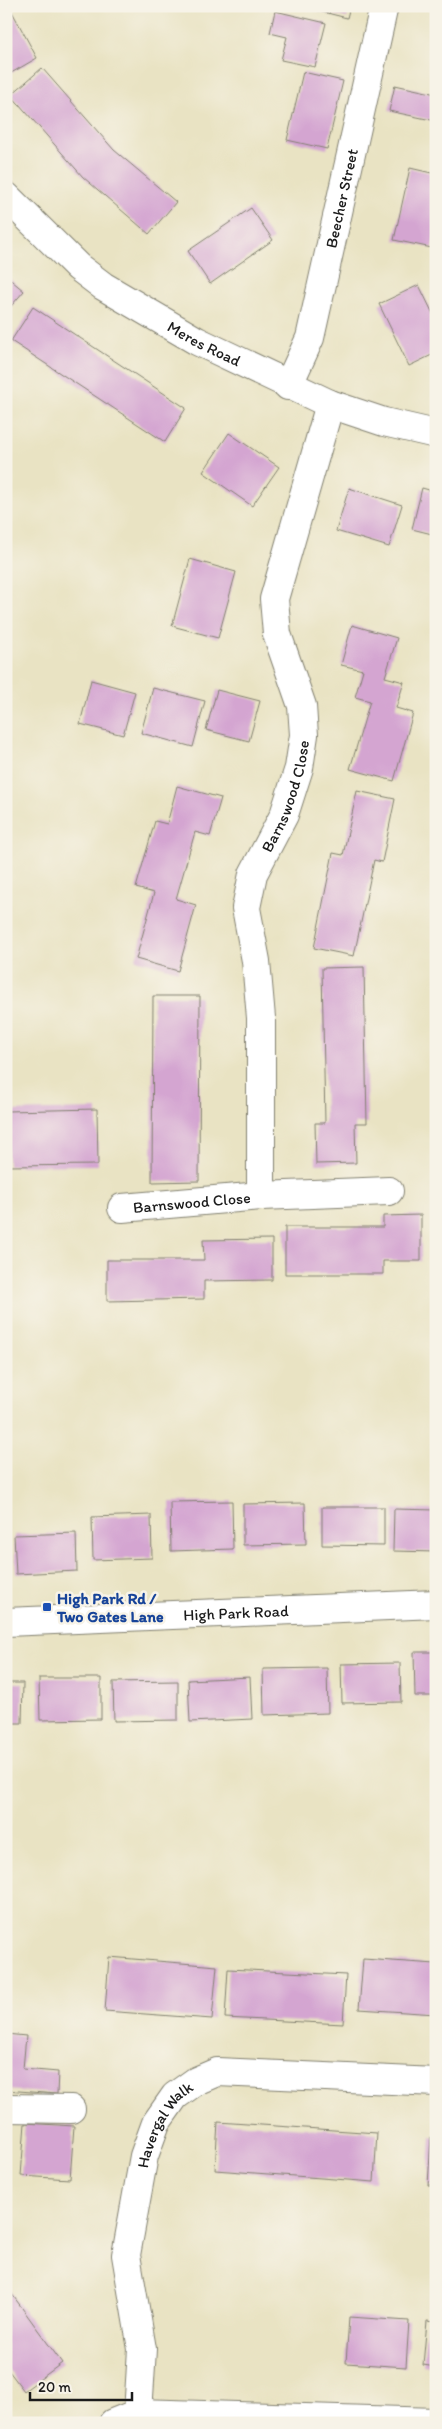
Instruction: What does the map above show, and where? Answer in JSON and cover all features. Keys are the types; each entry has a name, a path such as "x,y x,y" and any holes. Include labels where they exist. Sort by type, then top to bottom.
{"street":[{"name":"Beecher Street","path":"288,386 310,338 384,6"},
{"name":"Meres Road","path":"6,196 78,267 103,286 197,341 288,386 330,404 384,422 436,434"},
{"name":"Barnswood Close","path":"261,1196 261,1018 256,962 246,908 253,874 284,815 299,768 304,735 302,706 277,634 274,599 330,404"},
{"name":"Barnswood Close","path":"122,1208 261,1196 389,1191"},
{"name":"High Park Road","path":"6,1622 436,1604"},
{"name":"Havergal Walk","path":"138,2413 142,2349 126,2255 144,2156 156,2123 175,2096 196,2081 217,2072 436,2082"},
{"path":"6,2108 72,2109"},
{"path":"113,2423 138,2413 436,2422"}],"building":[{"path":"6,6 9,6 37,58 6,76"},
{"path":"299,6 350,6 347,18"},
{"path":"275,11 326,23 315,67 281,60 287,37 270,33"},
{"path":"42,68 114,150 176,202 149,234 83,177 11,95"},
{"path":"303,72 343,81 327,149 287,140"},
{"path":"395,85 436,94 436,121 389,111"},
{"path":"410,168 436,174 436,231 432,248 394,240"},
{"path":"251,208 273,240 210,284 188,251"},
{"path":"6,276 24,291 6,312"},
{"path":"419,285 436,320 436,353 409,366 379,304"},
{"path":"33,307 186,408 165,442 11,341"},
{"path":"229,433 279,467 252,506 203,472"},
{"path":"349,488 402,505 389,547 336,531"},
{"path":"422,488 436,492 436,535 412,529"},
{"path":"190,559 236,572 218,638 172,626"},
{"path":"352,625 397,638 385,677 404,682 396,708 413,713 394,781 350,769 370,701 355,697 363,670 341,665"},
{"path":"91,680 135,692 123,735 80,724"},
{"path":"153,688 205,701 193,747 141,733"},
{"path":"217,690 260,701 249,741 206,730"},
{"path":"177,786 221,798 210,836 195,832 176,899 196,905 178,971 136,959 154,893 136,888 155,821 167,824"},
{"path":"357,791 395,799 382,862 374,860 354,956 314,948 333,853 343,855"},
{"path":"364,967 367,1123 355,1123 356,1163 316,1164 315,1123 325,1123 322,968"},
{"path":"153,996 200,996 199,1181 152,1182"},
{"path":"97,1109 98,1165 8,1166 7,1111"},
{"path":"421,1215 421,1261 383,1261 383,1274 285,1274 285,1227 383,1227 383,1216"},
{"path":"272,1239 272,1280 204,1281 204,1299 107,1301 107,1260 204,1260 203,1240"},
{"path":"232,1501 233,1549 171,1551 170,1502"},
{"path":"305,1503 306,1544 243,1545 243,1504"},
{"path":"322,1507 384,1507 384,1546 322,1545"},
{"path":"394,1509 436,1510 436,1552 393,1551"},
{"path":"151,1515 152,1558 93,1560 92,1517"},
{"path":"76,1533 77,1571 16,1574 14,1535"},
{"path":"414,1652 436,1652 436,1696 415,1696"},
{"path":"400,1663 401,1702 342,1703 341,1664"},
{"path":"327,1668 328,1713 264,1715 263,1669"},
{"path":"250,1677 252,1719 190,1722 188,1680"},
{"path":"39,1678 101,1678 101,1719 40,1720"},
{"path":"178,1681 178,1720 114,1721 113,1682"},
{"path":"6,1683 23,1683 22,1723 6,1723"},
{"path":"109,1957 217,1966 212,2019 105,2011"},
{"path":"363,1959 436,1964 436,2014 359,2009"},
{"path":"228,1969 346,1975 343,2024 225,2018"},
{"path":"6,2034 26,2036 23,2069 58,2072 57,2094 6,2090"},
{"path":"218,2122 377,2133 374,2182 215,2170"},
{"path":"25,2123 74,2126 70,2179 21,2176"},
{"path":"431,2137 436,2137 436,2185 428,2185"},
{"path":"6,2286 62,2363 24,2391 6,2367"},
{"path":"349,2317 409,2321 406,2367 346,2363"},
{"path":"427,2321 436,2322 436,2367 423,2365"}],"place":[{"name":"High Park Rd / Two Gates Lane","path":"47,1607"}]}
